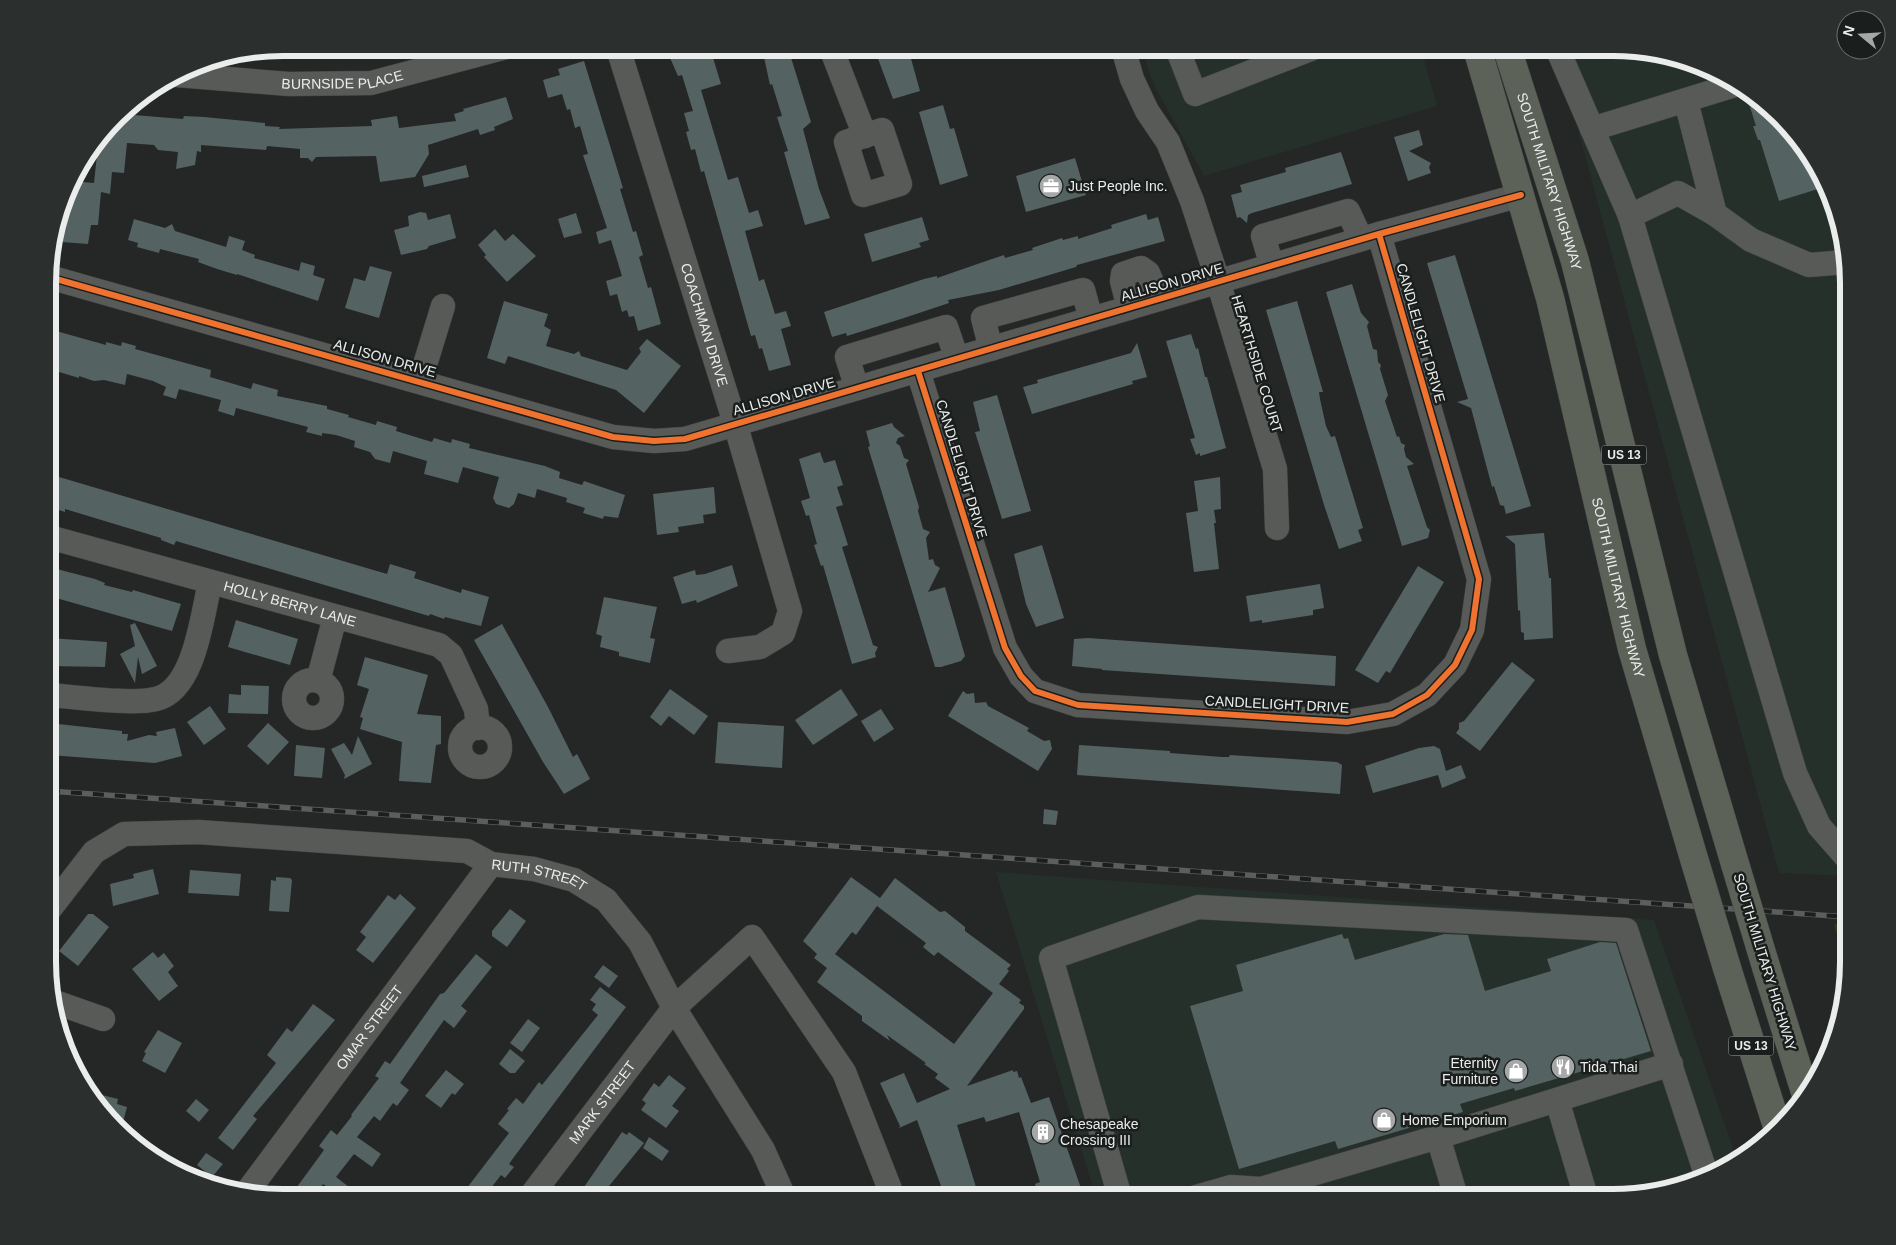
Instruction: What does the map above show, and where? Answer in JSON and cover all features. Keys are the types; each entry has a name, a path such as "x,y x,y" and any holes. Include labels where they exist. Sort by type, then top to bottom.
{"main road":[{"name":"SOUTH MILITARY HIGHWAY","path":"1479,56 1550,298 1632,649 1727,968 1775,1120"},
{"name":"SOUTH MILITARY HIGHWAY","path":"1510,56 1575,261 1673,655 1803,1086"}],"street":[{"name":"BURNSIDE PLACE","path":"190,76 289,84 371,83 473,56"},
{"name":"COACHMAN DRIVE","path":"620,56 735,423 790,611 783,633 760,647 728,651"},
{"path":"834,56 865,136"},
{"name":"HEARTHSIDE COURT","path":"1125,56 1132,79 1147,111 1168,142 1192,201 1218,281 1275,469 1277,528"},
{"path":"1180,56 1195,94 1293,56"},
{"path":"1560,56 1630,216 1794,773 1820,826 1840,850"},
{"path":"1592,129 1727,88"},
{"path":"1686,101 1715,214"},
{"path":"1630,216 1678,193 1715,214 1751,240 1809,265 1839,263"},
{"name":"ALLISON DRIVE","path":"56,279 613,437 654,441 685,439 1218,281 1521,195"},
{"name":"CANDLELIGHT DRIVE","path":"918,371 1005,648 1020,676 1035,691 1078,705 1347,722 1393,714 1427,695 1455,665 1472,630 1479,579 1370,237 1348,211 1272,233 1263,236 1272,266"},
{"path":"1129,308 1122,281 1123,274 1126,272 1141,268 1148,273 1159,299"},
{"path":"991,349 982,318 1083,290 1092,319"},
{"path":"420,381 443,306"},
{"path":"857,388 847,358 946,328 957,359"},
{"name":"HOLLY BERRY LANE","path":"56,539 439,645 451,655 476,709 478,728"},
{"path":"56,695 146,700 166,695 179,684 188,669 195,649 210,583"},
{"path":"318,681 335,617"},
{"name":"RUTH STREET","path":"56,902 94,852 124,834 198,832 423,846 467,851 491,864 534,869 574,880 606,900 640,942 674,1008 763,1150 780,1189"},
{"name":"OMAR STREET","path":"251,1187 491,864"},
{"path":"1118,1189 1051,958 1198,907 1626,930 1705,1170"},
{"name":"MARK STREET","path":"536,1189 674,1008 752,937 844,1072 890,1189"},
{"path":"61,1004 103,1019"},
{"path":"1276,1189 1671,1064"},
{"path":"1557,1100 1584,1189"},
{"path":"1438,1137 1454,1189"},
{"path":"1224,1189 1231,1187 1242,1189"}],"shaded area":[{"path":"1144,56 1423,56 1437,106 1204,176 1153,83"},
{"path":"1558,56 1643,58 1672,64 1700,73 1739,94 1763,112 1784,133 1802,157 1823,196 1832,224 1838,253 1840,283 1840,876 1779,873"},
{"path":"996,872 1654,920 1735,1153 1700,1172 1686,1177 1643,1187 1613,1189 1094,1189"},
{"path":"1834,924 1840,924 1840,946"}],"building":[{"path":"669,56 712,56 721,84 701,90 728,180 738,177 749,213 758,210 763,226 745,231 759,281 764,279 775,314 786,311 791,326 781,329 791,365 769,371 762,348 759,349 755,335 751,336 704,171 701,172 695,149 691,150 686,132 689,131 684,113 693,111 682,75 678,76"},
{"path":"764,56 790,56 811,122 803,129 819,189 830,218 805,225 784,152 788,151 777,117 782,116 772,84 770,85"},
{"path":"877,56 910,56 920,91 893,99"},
{"path":"584,61 623,188 620,189 633,232 636,231 643,255 639,257 648,288 651,287 661,324 638,331 634,316 629,317 627,310 622,312 617,294 610,296 606,281 622,276 611,240 599,244 596,232 607,228 583,155 588,154 580,126 575,128 570,109 567,110 562,94 548,98 543,80 560,75 558,69"},
{"path":"506,97 513,119 494,127 495,130 480,135 478,129 428,145 429,154 415,177 380,182 376,156 316,157 312,162 308,158 300,158 300,149 267,146 266,150 201,145 201,152 197,151 195,165 176,169 178,152 158,150 154,145 127,143 124,173 112,172 110,194 101,192 98,225 91,225 88,244 62,242 64,224 73,196 81,182 94,183 97,153 112,133 130,115 183,119 184,116 204,117 265,123 265,126 280,127 279,129 372,126 371,120 397,116 399,128 456,121 454,114 464,111 463,109"},
{"path":"1748,101 1763,112 1784,133 1802,157 1818,189 1779,201 1760,140 1758,140 1753,126 1756,126"},
{"path":"943,105 950,129 954,128 968,176 940,185 919,112"},
{"path":"1419,130 1423,145 1409,151 1431,163 1429,167 1431,173 1408,181 1394,137"},
{"path":"1341,152 1352,184 1252,213 1248,215 1247,223 1240,217 1237,218 1231,195 1242,192 1240,185 1286,172 1285,168"},
{"name":"Just People Inc.","path":"1075,158 1086,195 1026,212 1016,176"},
{"path":"466,165 469,177 424,187 422,176"},
{"path":"420,212 426,213 428,220 450,214 456,238 429,246 427,249 401,255 394,230 409,226 408,216"},
{"path":"576,213 582,233 564,238 558,219"},
{"path":"1146,214 1148,220 1158,217 1165,241 1077,265 1076,267 999,290 948,300 949,303 904,318 847,336 846,333 832,337 824,312 924,279 937,276 937,278 1004,255 1005,258 1033,250 1032,248 1062,238 1063,240 1078,236 1078,239 1112,228 1111,225"},
{"path":"922,217 929,240 919,243 921,247 872,262 864,234"},
{"path":"134,219 165,228 172,224 175,231 226,247 229,236 245,241 242,250 255,255 254,258 299,271 301,262 315,266 313,275 325,279 318,301 217,269 198,262 199,259 160,249 159,253 137,247 138,243 128,240"},
{"path":"495,229 505,241 513,234 536,256 507,282 484,257 486,255 478,245"},
{"path":"1455,255 1531,506 1506,514 1504,506 1500,505 1494,486 1492,487 1471,408 1457,402 1468,399 1427,263"},
{"path":"370,266 392,272 379,318 345,308 354,278 365,281"},
{"path":"1352,284 1361,313 1369,322 1367,326 1373,349 1377,350 1378,362 1381,365 1380,369 1388,395 1385,401 1397,437 1399,436 1401,443 1405,445 1406,457 1414,464 1407,466 1427,527 1430,530 1428,538 1402,546 1326,292"},
{"path":"504,301 548,314 544,326 551,330 546,346 574,354 579,351 581,356 627,370 641,352 639,348 647,339 681,366 644,413 616,390 508,356 505,364 487,358"},
{"path":"1297,301 1323,392 1319,392 1326,426 1331,437 1335,436 1363,528 1358,530 1362,541 1339,549 1266,310"},
{"path":"56,331 106,345 106,342 121,346 122,342 136,346 135,349 211,370 210,377 251,389 253,383 278,390 277,396 327,406 327,409 349,415 348,417 376,425 377,421 397,427 396,431 432,442 434,438 451,443 452,439 470,444 469,448 545,466 560,472 559,478 582,485 584,481 625,495 618,518 604,516 603,519 583,513 585,508 566,502 567,498 537,489 535,498 518,493 514,504 509,508 496,504 493,498 499,477 463,467 458,483 424,474 427,461 393,451 390,463 375,459 370,452 354,447 355,441 336,435 322,433 322,436 306,432 308,427 236,408 234,416 218,411 221,400 179,389 176,399 163,395 166,387 153,381 127,374 125,385 104,380 94,381 79,376 79,378 56,371"},
{"path":"1191,334 1196,349 1198,348 1205,377 1207,377 1226,448 1200,456 1200,453 1196,455 1190,439 1195,438 1166,341"},
{"path":"1137,343 1147,377 1132,381 1133,384 1032,414 1023,387 1038,383 1037,380 1131,353"},
{"path":"997,395 1031,511 1002,519 975,432 980,431 973,402"},
{"path":"892,423 905,436 898,438 896,443 900,446 904,458 909,460 906,464 919,507 918,511 923,529 930,532 926,538 929,560 933,559 935,565 940,568 928,592 945,587 965,656 961,661 941,667 935,667 868,447 870,446 866,431"},
{"path":"820,452 824,463 835,460 843,485 837,487 843,505 836,507 848,545 842,547 873,645 878,647 875,653 876,657 852,664 823,565 821,566 814,545 817,544 809,515 806,516 801,501 810,498 799,459"},
{"path":"56,476 387,574 390,564 416,572 414,578 461,593 462,589 489,597 481,626 445,617 444,619 430,614 429,616 176,541 174,545 161,540 161,538 65,509 65,512 56,509"},
{"path":"1220,477 1221,509 1214,510 1219,569 1194,572 1186,513 1198,511 1194,481"},
{"path":"714,487 716,513 703,515 704,523 678,527 679,532 657,535 653,494"},
{"path":"1544,533 1549,578 1551,578 1553,638 1524,640 1524,633 1521,632 1520,610 1518,611 1515,544 1505,536"},
{"path":"1042,545 1064,618 1036,627 1026,604 1014,554"},
{"path":"732,565 738,586 697,603 696,600 682,604 673,577 695,570 696,575 705,574"},
{"path":"1418,566 1444,582 1390,673 1386,671 1378,683 1355,670"},
{"path":"56,569 95,579 105,583 104,585 132,592 133,590 181,604 172,631 56,598"},
{"path":"1320,584 1324,608 1313,610 1313,615 1262,623 1262,620 1250,622 1246,596"},
{"path":"604,597 657,607 650,638 655,639 650,663 619,656 619,652 600,647 602,636 596,634"},
{"path":"236,620 298,639 290,665 228,647"},
{"path":"135,623 157,666 142,674 138,657 135,683 120,654 135,646 130,625"},
{"path":"502,624 573,757 577,754 590,779 564,794 543,762 474,640"},
{"path":"56,638 107,642 105,667 56,666"},
{"path":"1088,638 1336,656 1335,686 1102,670 1072,666 1074,639"},
{"path":"365,657 428,675 417,714 441,716 441,744 436,745 431,783 399,781 402,742 360,729 363,718 360,717 369,689 357,685"},
{"path":"1512,662 1535,680 1480,751 1456,733 1459,729 1459,723 1464,721"},
{"path":"241,685 269,686 268,714 228,713 229,694 241,695"},
{"path":"670,689 708,716 694,735 669,716 661,726 650,717"},
{"path":"841,689 858,715 813,745 795,720"},
{"path":"963,691 967,694 974,693 975,703 986,702 988,706 1029,728 1027,731 1044,741 1050,740 1052,749 1038,771 948,716"},
{"path":"210,706 226,729 204,745 187,722"},
{"path":"881,709 894,729 874,742 861,721"},
{"path":"718,722 784,726 782,768 715,763"},
{"path":"268,723 289,742 268,765 247,746"},
{"path":"56,724 122,731 122,734 128,734 127,741 149,735 157,736 156,732 175,728 182,756 155,763 56,756"},
{"path":"358,736 372,764 344,779 345,775 331,749 344,743 352,755"},
{"path":"296,745 325,748 322,778 294,776"},
{"path":"1079,745 1170,751 1170,753 1222,757 1229,757 1230,755 1337,762 1342,765 1340,794 1077,775"},
{"path":"1434,746 1440,749 1446,771 1461,765 1466,778 1442,788 1438,775 1373,793 1365,766 1419,748"},
{"path":"1044,809 1058,811 1056,825 1043,824"},
{"path":"153,869 159,894 113,906 110,884 134,878 133,874"},
{"path":"190,870 241,874 239,896 188,893"},
{"path":"276,877 290,878 292,880 289,912 269,911 271,880 276,881"},
{"path":"851,877 880,898 895,878 940,912 945,911 965,927 965,931 1011,965 1007,969 1009,971 999,984 1021,1000 1019,1003 1024,1006 1024,1009 967,1086 1013,1070 1013,1072 1017,1071 1019,1078 1021,1077 1031,1103 1049,1097 1081,1189 1037,1189 1035,1184 1040,1182 1019,1112 986,1122 984,1117 957,1125 977,1189 942,1189 917,1120 899,1128 900,1126 880,1083 904,1073 917,1103 950,1089 935,1078 938,1074 924,1064 926,1063 887,1035 890,1041 862,1021 862,1016 817,982 827,968 814,958 817,954 803,941","holes":["877,906 926,943 923,947 934,956 938,952 993,993 954,1044 835,954 852,932 856,935"]},
{"path":"400,894 416,908 373,963 356,950 366,937 360,932 388,895 395,900"},
{"path":"510,909 526,921 507,947 492,936 492,931"},
{"path":"88,914 93,914 109,927 78,966 59,951"},
{"path":"1342,934 1344,939 1348,938 1355,960 1444,934 1468,935 1485,991 1551,971 1547,959 1600,942 1616,943 1651,1051 1515,1091 1514,1088 1460,1104 1463,1112 1338,1149 1335,1141 1239,1169 1190,1006 1243,991 1236,965"},
{"path":"153,952 158,958 164,953 174,966 168,972 178,986 159,1001 132,969"},
{"path":"476,954 492,967 461,1006 467,1011 454,1028 444,1020 400,1083 409,1090 397,1106 393,1103 380,1121 374,1116 357,1137 381,1154 372,1167 354,1154 336,1177 352,1189 330,1189 323,1184 319,1189 295,1189 324,1150 319,1146 331,1130 337,1135 379,1078 375,1076 385,1061 390,1064 440,994 444,993"},
{"path":"603,965 618,976 609,988 594,977"},
{"path":"600,987 626,1007 509,1164 514,1167 505,1178 501,1175 490,1189 466,1189 509,1133 498,1124 509,1110 507,1109 516,1098 523,1104 539,1082 542,1085 598,1015 592,1010 596,1004 590,1000"},
{"path":"313,1004 335,1020 253,1116 257,1119 233,1150 218,1138 276,1063 267,1055 287,1028 292,1032"},
{"path":"528,1019 540,1028 522,1052 510,1043"},
{"path":"158,1030 182,1043 165,1073 142,1061 146,1053 144,1052"},
{"path":"510,1049 525,1061 515,1073 510,1073 499,1064"},
{"path":"446,1070 464,1084 455,1095 452,1093 441,1108 425,1096"},
{"path":"669,1075 686,1088 672,1106 679,1111 666,1128 641,1110 646,1103 642,1100 654,1083 659,1087"},
{"path":"99,1094 118,1099 117,1104 127,1107 123,1122 112,1112"},
{"path":"196,1099 209,1110 199,1122 186,1111"},
{"path":"622,1132 627,1135 629,1132 644,1143 609,1186 613,1189 583,1189"},
{"path":"649,1137 669,1151 662,1161 643,1148"},
{"path":"206,1153 223,1164 212,1177 197,1165"}],"railway":[{"path":"56,791 1840,916"}],"cycle path":[{"path":"56,279 613,437 654,441 685,439 1379,234 1521,195"},
{"path":"918,371 1005,648 1021,676 1035,691 1078,705 1347,722 1393,714 1427,695 1455,665 1472,630 1479,579 1379,234"}],"place":[{"name":"Just People Inc.","path":"1051,186"},
{"name":"Tida Thai","path":"1563,1067"},
{"name":"Eternity Furniture","path":"1516,1071"},
{"name":"Home Emporium","path":"1384,1120"},
{"name":"Chesapeake Crossing III","path":"1043,1132"}]}
